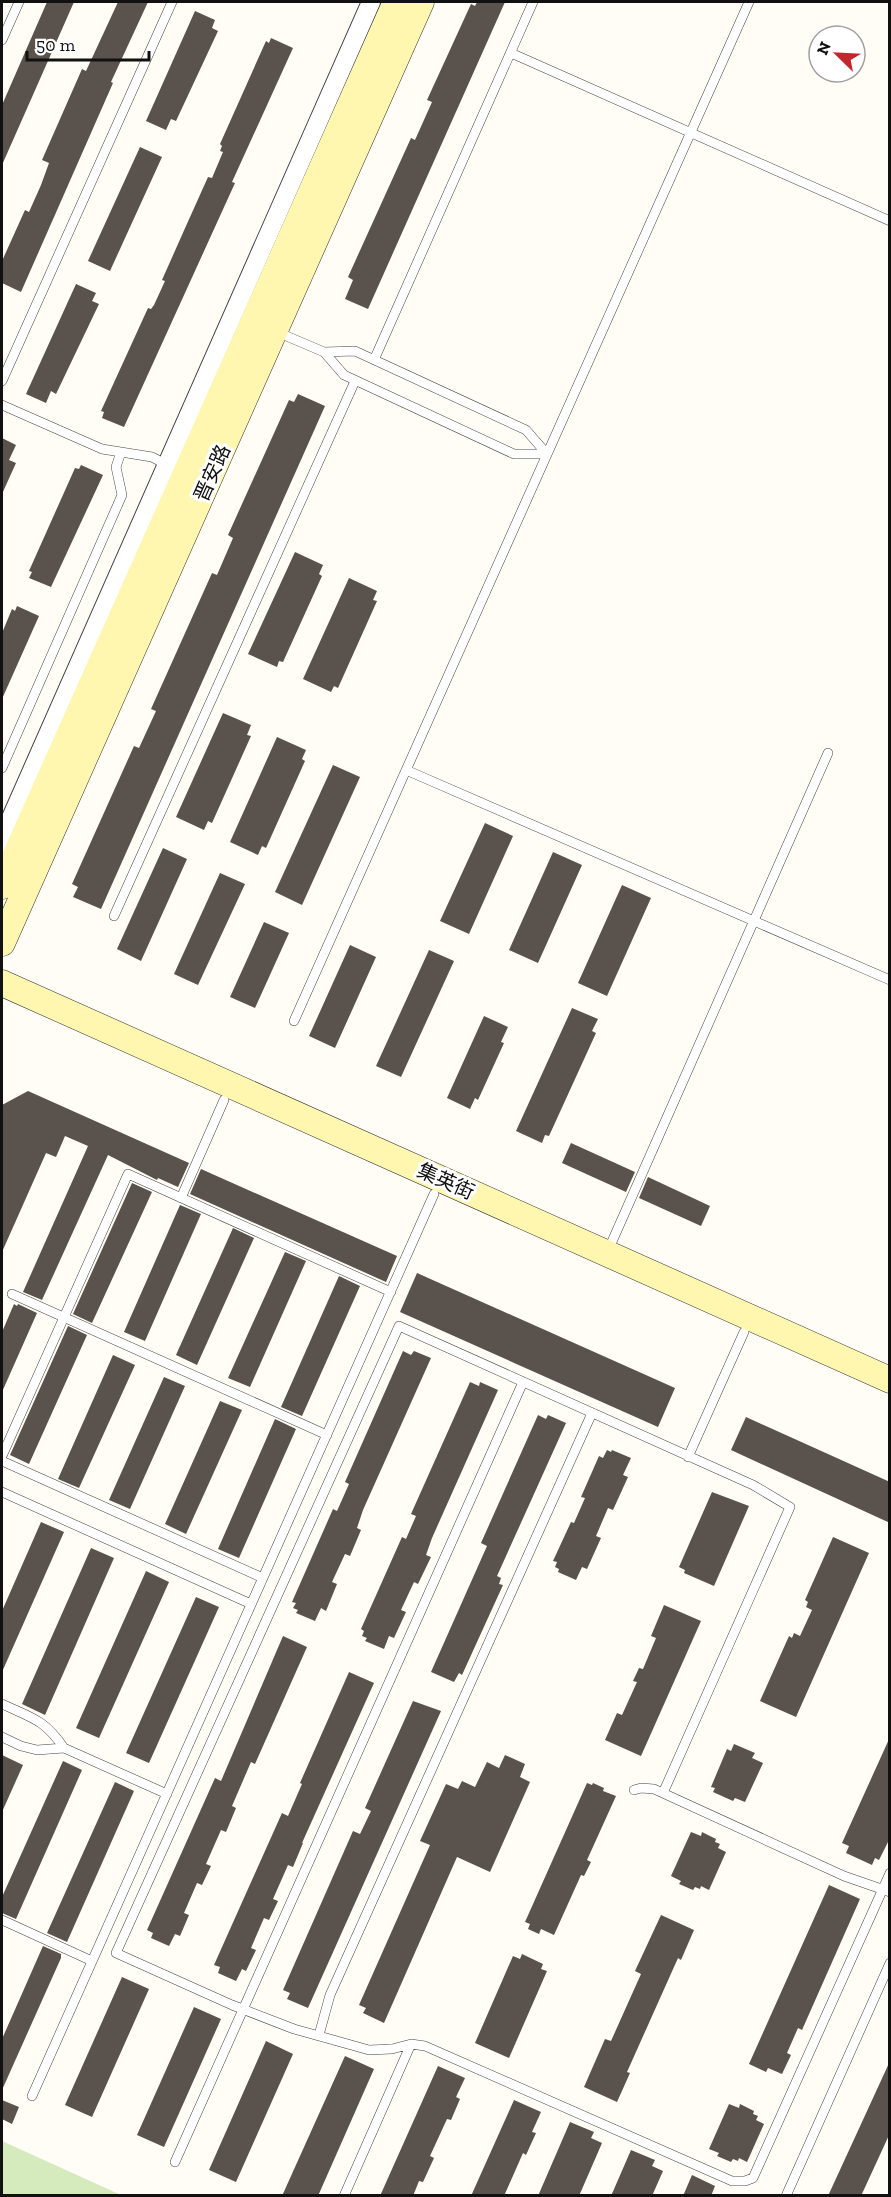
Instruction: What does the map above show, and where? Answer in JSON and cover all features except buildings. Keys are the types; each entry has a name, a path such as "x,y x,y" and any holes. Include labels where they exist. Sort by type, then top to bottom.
{"main road":[{"name":"晋安路","path":"2,943 421,2"},
{"name":"晋安路","path":"3,882 379,4"},
{"name":"集英街","path":"2,983 890,1380"},
{"name":"集英街","path":"2,1001 890,1398"}],"street":[{"path":"3,882 3,836 167,465 379,4"}],"lane":[{"path":"2,40 19,2"},
{"path":"2,381 172,2"},
{"path":"374,360 533,2"},
{"path":"294,1021 749,2"},
{"path":"510,53 890,221"},
{"path":"275,331 324,351 355,351 526,430 547,453"},
{"path":"324,351 344,375 355,381 514,454 547,453"},
{"path":"114,916 355,381"},
{"path":"2,405 102,449 152,457 167,465"},
{"path":"2,768 122,495 116,467 121,452"},
{"path":"606,1253 828,753"},
{"path":"406,770 890,980"},
{"path":"181,1198 224,1100"},
{"path":"2,1456 128,1174 390,1292"},
{"path":"32,2096 434,1194"},
{"path":"12,1294 327,1435"},
{"path":"663,1793 790,1507 753,1485 399,1326 116,1953 243,2010 284,2025 369,2050 392,2049 411,2044 425,2046 732,2181 745,2181 753,2178 886,1890 890,1873"},
{"path":"688,1457 744,1332"},
{"path":"176,2162 523,1382"},
{"path":"319,2035 330,1995 591,1413"},
{"path":"2,1461 263,1578"},
{"path":"2,1492 251,1604"},
{"path":"2,1704 41,1722 51,1730 64,1748"},
{"path":"2,1737 21,1746 37,1750 64,1748 167,1794"},
{"path":"634,1790 654,1789 844,1876 886,1890"},
{"path":"2,1920 92,1961"},
{"path":"786,2196 890,1963"},
{"path":"344,2196 411,2044"}],"green space":[{"path":"2,2141 121,2195 2,2195"}]}
